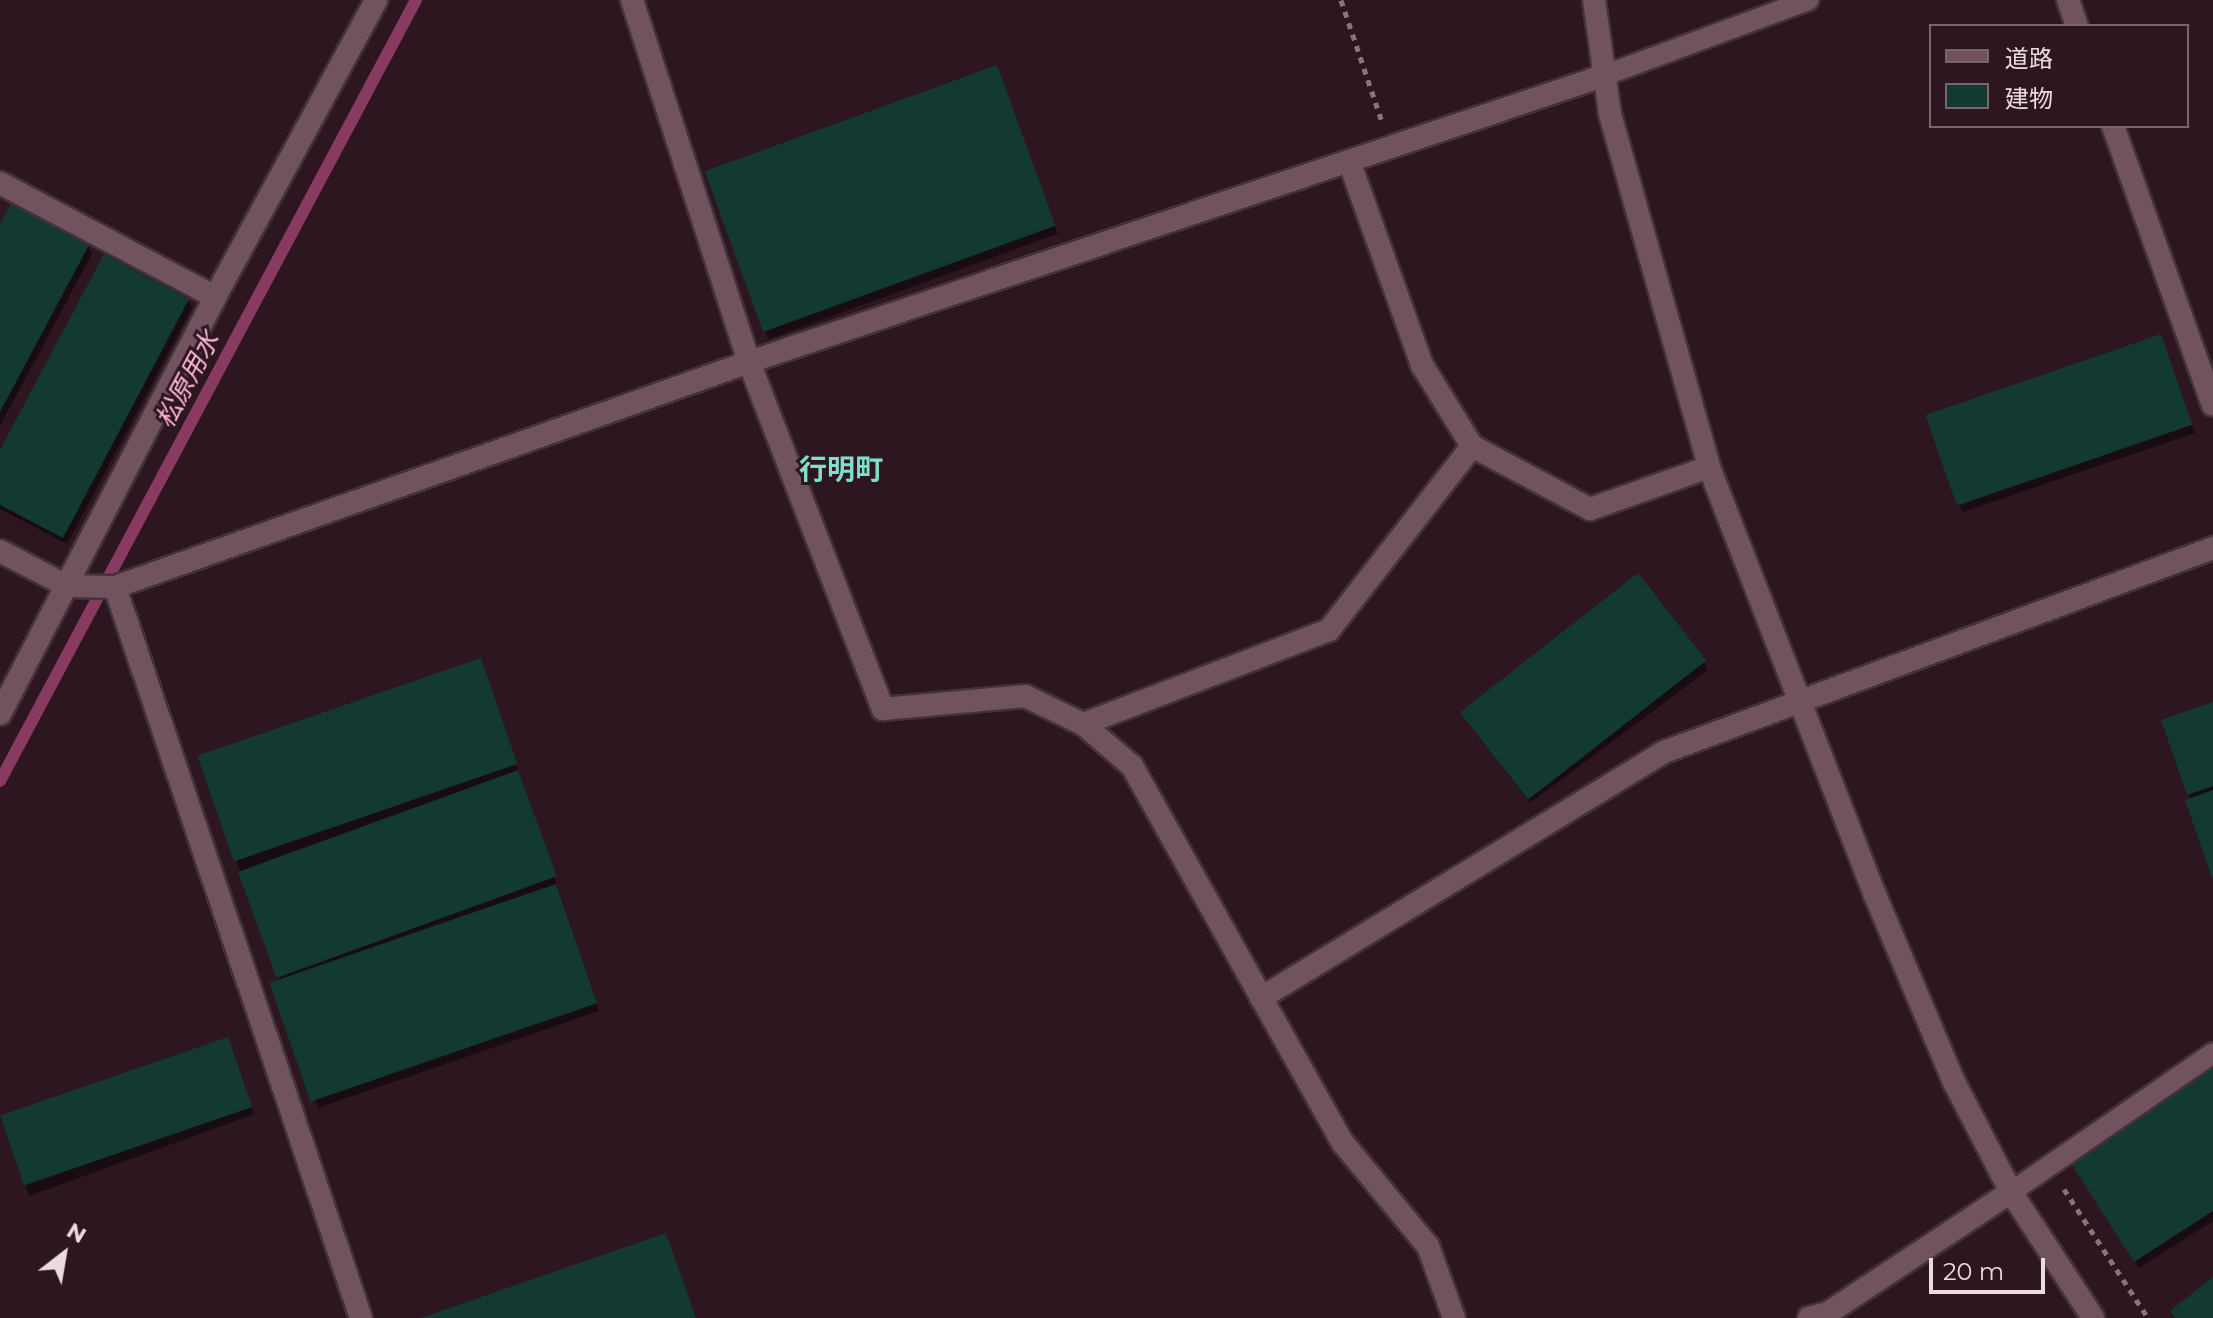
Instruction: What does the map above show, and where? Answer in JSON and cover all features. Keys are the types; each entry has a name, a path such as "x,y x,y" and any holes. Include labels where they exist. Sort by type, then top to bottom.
{"street":[{"path":"0,714 73,586 215,297 376,0"},
{"path":"632,0 749,362 883,709 1025,696 1083,724 1132,766 1343,1143 1428,1246 1454,1318"},
{"path":"1594,0 1603,76 1709,467 1954,1082 2011,1192 2093,1318"},
{"path":"2068,0 2076,24"},
{"path":"0,551 73,586 115,587 749,362 1603,76"},
{"path":"2114,128 2213,405"},
{"path":"1349,161 1422,365 1472,446 1590,509 1709,467"},
{"path":"0,183 215,297"},
{"path":"1083,724 1329,630 1472,446"},
{"path":"1261,998 1664,752 1799,699 2213,548"},
{"path":"115,587 361,1318"},
{"path":"1809,1318 1828,1313 2011,1192"}],"lane":[{"path":"1603,76 1808,0"},
{"path":"2011,1192 2213,1053"}],"path":[{"path":"1341,0 1390,147"},
{"path":"2049,1164 2148,1318"}],"building":[{"path":"997,65 1055,226 763,332 705,171"},
{"path":"11,203 89,245 0,412 0,224"},
{"path":"104,254 189,299 63,538 0,505 0,450"},
{"path":"2161,334 2192,425 1957,506 1926,415"},
{"path":"1638,573 1706,660 1528,800 1460,712"},
{"path":"481,658 517,764 234,862 197,756"},
{"path":"2213,702 2213,786 2187,795 2161,720"},
{"path":"518,770 557,876 277,978 238,872"},
{"path":"2213,790 2213,881 2185,800"},
{"path":"556,884 597,1003 311,1102 270,983"},
{"path":"228,1037 252,1107 24,1185 0,1115"},
{"path":"2213,1063 2213,1211 2134,1262 2067,1157"},
{"path":"666,1233 696,1318 421,1318"},
{"path":"2213,1277 2213,1318 2176,1318 2170,1311"}],"waterway":[{"name":"松原用水","path":"0,781 416,0"}],"district":[{"name":"行明町","path":"841,469"}]}
